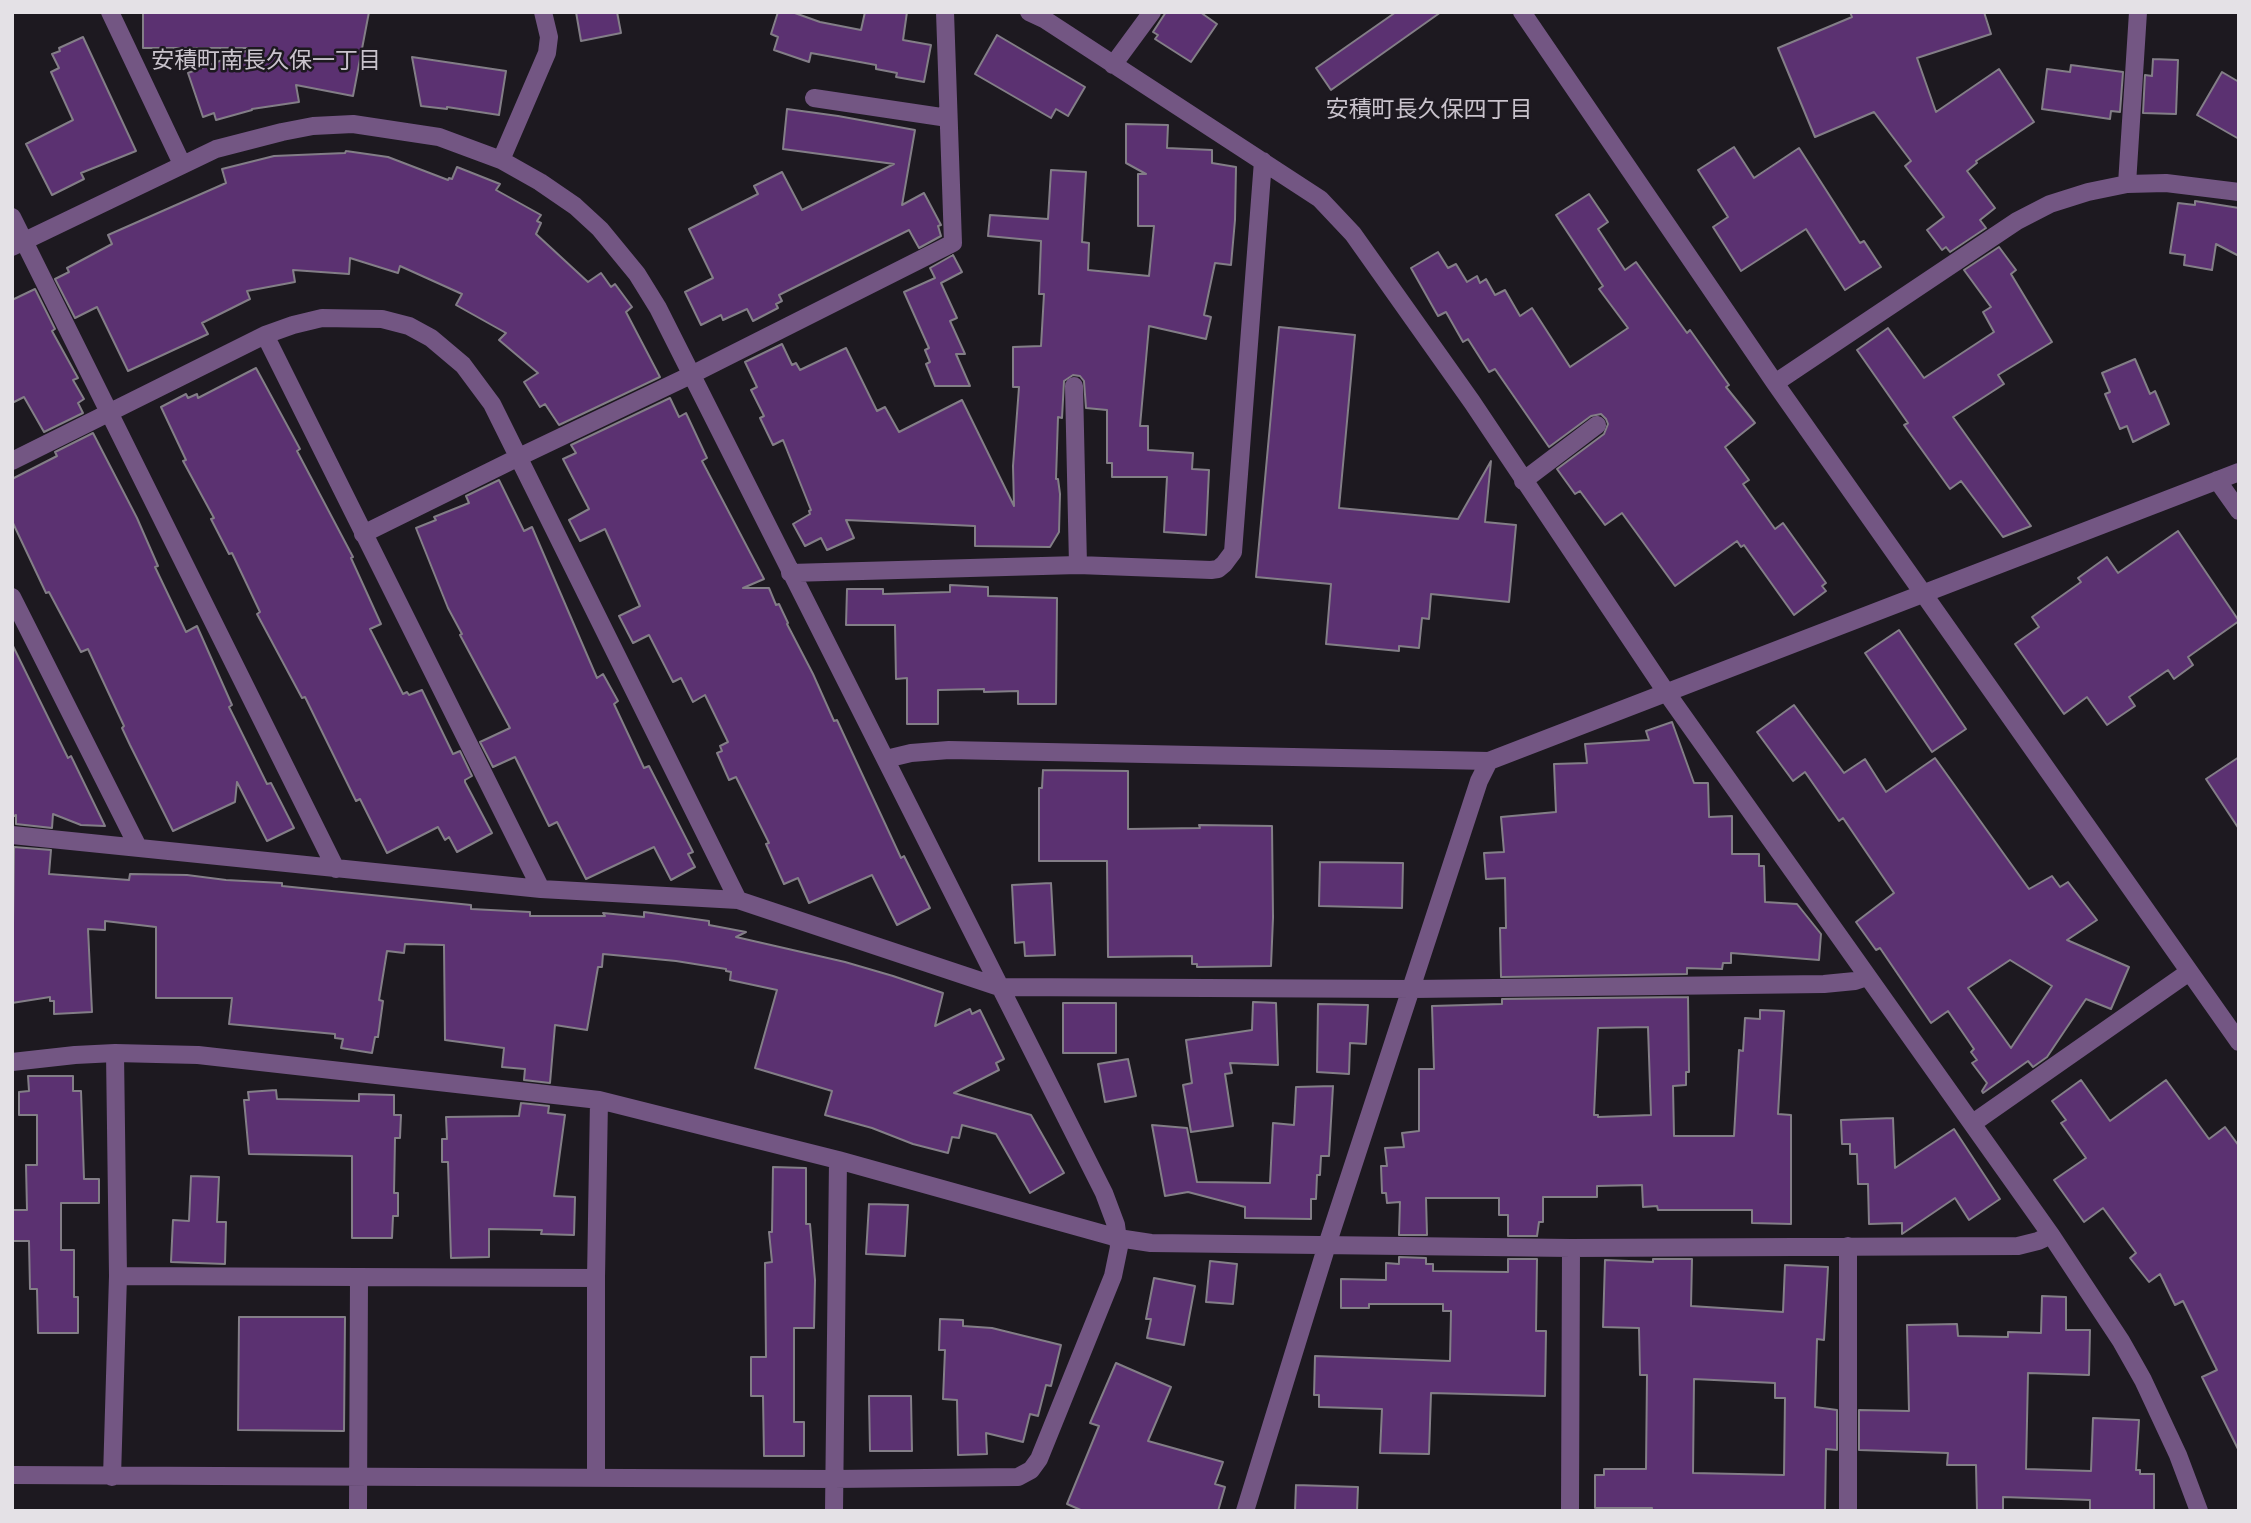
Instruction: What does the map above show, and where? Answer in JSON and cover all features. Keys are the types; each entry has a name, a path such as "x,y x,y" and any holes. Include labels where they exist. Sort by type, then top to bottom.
{"street":[{"path":"110,12 182,164"},
{"path":"501,160 547,53 549,37 543,12"},
{"path":"363,534 691,375 953,243 945,12"},
{"path":"1030,12 1320,199 1353,234 1472,402 1666,692 2051,1235 2121,1341 2143,1380 2168,1433 2199,1511"},
{"path":"1113,65 1152,12"},
{"path":"1522,12 1775,383 2239,1042"},
{"path":"2127,184 2138,12"},
{"path":"814,98 948,118"},
{"path":"12,1475 1012,1478 1031,1470 1040,1459 1118,1258 1116,1225 1104,1193 886,759 658,308 638,274 600,229 575,206 501,160 439,137 353,124 313,126 216,149 18,244"},
{"path":"790,573 1078,565 1211,570 1224,564 1233,552 1264,161"},
{"path":"1775,383 2017,221 2050,204 2127,184 2166,183 2239,192"},
{"path":"12,217 18,244 109,413 336,869"},
{"path":"12,461 265,335 293,325 322,318 382,319 409,326 431,338 463,365 492,404 738,901"},
{"path":"265,335 541,888"},
{"path":"1074,386 1078,565"},
{"path":"1523,481 1597,425"},
{"path":"886,759 911,753 949,750 1489,761 2239,472"},
{"path":"2217,480 2239,511"},
{"path":"12,597 138,847"},
{"path":"1245,1511 1327,1245 1479,781 1489,761"},
{"path":"12,835 541,888 738,901 999,987 1413,989 1824,984 1867,977"},
{"path":"1973,1123 2189,972"},
{"path":"111,1477 118,1276 115,1054"},
{"path":"12,1062 75,1055 198,1055 598,1100 838,1160 1118,1238 1151,1242 1571,1248 2018,1245 2051,1235"},
{"path":"596,1477 598,1100"},
{"path":"834,1511 838,1160"},
{"path":"1847,1511 1848,1246"},
{"path":"1570,1511 1571,1248"},
{"path":"118,1276 596,1279"},
{"path":"358,1511 359,1278"}],"building":[{"path":"143,12 369,12 353,96 296,85 299,102 252,109 216,120 214,113 203,117 188,73 254,48 143,48"},
{"path":"576,12 617,12 621,33 581,41"},
{"path":"778,12 792,12 820,22 861,30 865,12 907,12 903,40 931,45 924,82 896,77 897,73 876,69 876,65 811,53 809,62 774,50 778,37 771,34"},
{"path":"1166,12 1200,12 1217,24 1191,62 1155,39 1158,35 1153,32"},
{"path":"1396,12 1441,12 1331,90 1316,68"},
{"path":"1850,12 1984,12 1991,34 1917,58 1936,112 1999,69 2034,122 1976,161 1967,171 1995,208 1980,220 1986,228 1950,252 1946,247 1942,250 1927,230 1944,217 1905,166 1911,161 1874,112 1815,137 1778,48 1852,17"},
{"path":"997,35 1085,87 1068,116 1056,109 1051,118 975,74"},
{"path":"83,37 136,151 81,173 84,179 52,195 26,144 73,120 51,72 59,68 52,54"},
{"path":"412,57 506,71 499,115 421,106"},
{"path":"2153,59 2178,60 2176,114 2143,113 2145,75 2152,76"},
{"path":"2071,65 2123,72 2120,112 2111,111 2110,119 2042,109 2047,69 2070,72"},
{"path":"2222,72 2239,82 2239,139 2197,115"},
{"path":"787,109 915,130 902,205 924,193 941,225 938,226 941,236 919,248 909,230 779,295 782,301 776,304 778,308 753,321 747,309 723,320 721,315 701,325 685,292 713,278 689,229 758,194 754,186 782,172 802,210 894,164 783,149"},
{"path":"1126,124 1168,125 1167,148 1212,150 1212,163 1236,167 1231,265 1215,263 1204,315 1211,317 1206,339 1149,326 1140,426 1148,426 1148,450 1193,453 1192,469 1209,470 1206,535 1164,532 1167,477 1112,477 1112,463 1107,463 1107,410 1086,408 1084,381 1080,376 1073,375 1064,381 1062,418 1058,417 1056,479 1060,494 1059,532 1050,547 975,546 975,526 846,520 854,538 827,550 821,538 805,546 793,524 810,514 811,510 783,440 773,445 760,418 764,416 751,390 757,387 745,362 782,344 792,365 796,363 800,370 846,348 877,411 885,407 899,432 962,400 1014,506 1013,466 1019,387 1013,387 1013,347 1041,346 1044,294 1039,294 1041,241 988,236 990,215 1048,219 1051,170 1086,172 1082,242 1089,243 1088,270 1149,276 1154,226 1138,226 1138,174 1146,174 1126,163"},
{"path":"1734,147 1754,178 1799,148 1860,243 1864,241 1881,267 1845,290 1806,229 1741,271 1713,227 1728,217 1698,170"},
{"path":"346,151 388,157 448,180 452,179 457,167 500,184 496,190 541,215 537,221 541,223 536,234 588,282 601,273 611,287 615,284 632,307 626,312 660,377 559,425 545,404 540,407 524,382 538,373 499,340 506,333 456,305 462,294 400,266 398,273 350,258 349,274 293,270 295,282 247,291 250,299 202,323 208,334 128,371 97,307 75,318 55,279 69,272 67,268 112,244 108,235 226,183 222,169 274,156"},
{"path":"1589,194 1608,222 1598,229 1625,270 1636,262 1687,333 1690,330 1729,385 1726,387 1755,423 1725,447 1749,480 1743,484 1775,529 1783,523 1826,583 1822,586 1826,591 1794,615 1744,545 1741,547 1737,541 1675,586 1622,513 1605,525 1580,491 1575,494 1557,469 1604,434 1608,424 1606,419 1601,414 1591,416 1549,447 1495,369 1489,372 1468,339 1463,342 1446,312 1438,316 1411,268 1438,252 1448,268 1456,264 1467,282 1477,276 1480,283 1486,279 1495,295 1505,290 1520,316 1532,308 1570,367 1628,328 1599,289 1603,286 1556,215"},
{"path":"2195,201 2239,208 2239,256 2216,244 2212,270 2184,265 2185,255 2170,253 2178,203 2195,205"},
{"path":"1999,247 2016,270 2011,274 2052,342 1998,375 2004,384 1953,417 2031,526 2003,537 1961,481 1950,489 1904,425 1908,423 1857,350 1888,328 1924,378 1994,332 1983,312 1991,307 1964,270"},
{"path":"953,255 962,272 941,283 957,318 950,321 965,354 956,354 970,386 935,386 926,364 930,362 925,350 929,348 904,292 935,278 930,268"},
{"path":"35,289 55,329 52,331 78,378 73,380 84,399 78,403 83,413 44,432 24,397 12,403 12,300"},
{"path":"1279,327 1355,335 1339,508 1458,519 1491,461 1485,522 1516,525 1509,602 1431,594 1429,619 1422,618 1419,648 1399,646 1399,651 1326,644 1331,584 1256,577"},
{"path":"2135,359 2150,394 2155,391 2169,424 2133,442 2127,426 2120,429 2105,394 2110,392 2102,373"},
{"path":"256,368 300,449 297,451 353,557 351,558 381,624 370,629 403,694 407,692 409,695 422,690 453,754 460,751 472,776 465,782 492,833 457,852 449,837 445,840 438,827 387,853 360,799 356,801 305,697 302,698 257,614 260,612 232,553 229,554 211,519 214,518 183,461 186,460 161,407 186,394 188,398 197,394 198,398"},
{"path":"670,398 679,417 686,413 707,458 702,461 764,579 743,588 769,588 776,605 779,604 901,858 904,856 930,908 897,925 872,875 809,903 798,878 784,884 766,844 769,843 736,777 729,780 717,753 722,751 720,746 728,742 705,695 693,702 681,678 673,682 649,635 633,643 619,616 640,606 605,529 580,541 569,520 589,509 563,459 576,453 571,445"},
{"path":"93,433 137,518 158,566 155,567 186,632 197,626 232,705 229,707 267,784 271,783 294,828 267,841 237,782 235,802 173,831 122,728 124,726 88,649 81,652 49,592 46,593 12,521 12,479 57,456 55,452"},
{"path":"499,480 524,531 532,527 597,678 603,674 618,701 614,704 644,768 649,766 693,852 688,854 695,867 671,880 654,847 586,879 557,822 549,826 515,757 493,767 480,742 510,728 460,635 462,634 448,608 416,528 436,520 434,517 469,503 466,496"},
{"path":"2178,531 2239,621 2188,657 2193,665 2174,679 2168,670 2129,697 2135,706 2107,725 2087,697 2064,714 2015,644 2039,627 2032,617 2081,582 2078,578 2107,557 2118,573"},
{"path":"950,585 988,587 988,596 1057,598 1056,704 1018,704 1018,691 938,690 938,724 907,724 907,678 896,679 895,625 846,625 847,589 883,589 883,594 950,592"},
{"path":"1899,630 1966,729 1932,752 1865,653"},
{"path":"12,644 105,826 81,825 53,814 52,828 16,824 16,815 12,817"},
{"path":"1794,705 1844,773 1865,759 1886,792 1935,758 2029,889 2052,876 2060,887 2068,882 2097,920 2067,940 2129,967 2111,1009 2086,999 2047,1057 2033,1067 2028,1061 1983,1093 1987,1083 1972,1063 1977,1060 1971,1052 1974,1049 1948,1011 1931,1023 1880,948 1876,950 1856,922 1894,893 1843,818 1839,821 1805,772 1793,781 1757,732","holes":["2010,960 2052,986 2011,1048 1968,988"]},
{"path":"1672,722 1694,783 1708,783 1709,817 1732,816 1732,854 1759,854 1759,866 1764,866 1765,902 1797,904 1821,934 1819,960 1731,953 1731,963 1723,963 1722,969 1687,968 1687,974 1501,977 1500,928 1506,928 1505,878 1486,879 1484,853 1504,852 1501,817 1556,812 1554,764 1587,763 1585,744 1649,740 1646,731"},
{"path":"2239,757 2239,829 2206,779"},
{"path":"1043,770 1128,771 1128,829 1200,828 1199,825 1272,826 1271,966 1197,967 1197,964 1192,964 1192,956 1108,957 1107,861 1039,861 1039,788 1042,788"},
{"path":"14,847 51,850 49,874 129,880 130,874 187,875 471,905 471,909 530,912 530,916 605,916 603,913 644,917 644,912 709,921 709,925 746,932 736,937 893,976 943,993 935,1026 970,1009 972,1014 980,1010 1004,1059 996,1063 999,1070 954,1093 1031,1115 1064,1173 1030,1193 996,1134 962,1125 959,1138 952,1137 948,1153 825,1115 832,1091 755,1068 777,990 730,980 731,972 726,969 603,954 602,967 598,967 587,1030 555,1025 550,1083 524,1080 525,1069 502,1067 504,1048 445,1040 444,945 405,944 404,953 387,951 379,1000 383,1001 378,1037 375,1037 372,1053 341,1048 343,1039 335,1038 335,1034 229,1024 232,998 156,998 156,927 105,921 105,930 88,929 92,1012 54,1014 54,1001 50,1001 50,997 12,1003"},
{"path":"1320,862 1403,863 1402,908 1319,906"},
{"path":"1051,883 1055,955 1025,956 1024,942 1015,943 1012,885"},
{"path":"1688,997 1689,1072 1686,1072 1686,1085 1673,1086 1674,1136 1734,1136 1739,1050 1743,1051 1745,1018 1760,1019 1760,1010 1784,1011 1778,1114 1791,1115 1791,1224 1752,1223 1752,1210 1658,1210 1657,1206 1643,1207 1642,1185 1597,1186 1597,1197 1543,1197 1543,1222 1539,1222 1537,1236 1508,1236 1508,1215 1499,1215 1499,1198 1426,1198 1427,1235 1399,1235 1400,1202 1387,1203 1386,1193 1382,1193 1381,1166 1387,1166 1385,1148 1404,1147 1402,1133 1419,1131 1419,1069 1434,1069 1432,1006 1502,1004 1502,999","holes":["1648,1027 1651,1115 1594,1115 1598,1028"]},
{"path":"1253,1002 1276,1003 1278,1065 1230,1063 1232,1073 1225,1074 1233,1126 1191,1132 1183,1085 1192,1083 1186,1040 1252,1030"},
{"path":"1063,1003 1116,1003 1116,1053 1063,1053"},
{"path":"1318,1004 1368,1005 1366,1044 1350,1043 1349,1074 1317,1072"},
{"path":"1128,1059 1136,1096 1105,1102 1098,1064"},
{"path":"28,1076 73,1076 73,1091 81,1091 84,1179 99,1179 99,1203 61,1203 61,1250 74,1250 74,1297 78,1297 78,1333 38,1333 37,1289 30,1289 29,1241 12,1241 12,1210 27,1210 26,1165 37,1165 37,1115 19,1115 19,1092 29,1091"},
{"path":"2081,1080 2110,1121 2166,1080 2209,1139 2225,1127 2239,1146 2239,1451 2202,1377 2217,1370 2183,1301 2175,1305 2160,1274 2149,1282 2130,1258 2136,1253 2103,1208 2084,1222 2054,1180 2086,1158 2061,1123 2066,1120 2052,1101"},
{"path":"1333,1086 1329,1156 1321,1156 1316,1199 1311,1199 1311,1219 1245,1218 1245,1207 1188,1192 1165,1196 1152,1125 1187,1128 1197,1182 1270,1183 1273,1123 1294,1125 1296,1087"},
{"path":"276,1090 277,1099 359,1101 359,1094 394,1095 394,1115 401,1115 400,1138 395,1138 394,1193 398,1193 398,1216 393,1216 392,1238 352,1238 352,1156 249,1154 244,1100 249,1100 248,1092"},
{"path":"521,1103 549,1106 548,1113 565,1115 554,1196 575,1197 574,1235 541,1234 542,1230 489,1229 489,1257 451,1258 448,1162 442,1162 442,1139 447,1139 446,1117 519,1116"},
{"path":"1893,1118 1895,1168 1954,1129 2000,1199 1969,1220 1955,1198 1902,1234 1902,1223 1869,1224 1868,1184 1858,1184 1857,1154 1850,1154 1850,1144 1842,1144 1841,1120"},
{"path":"773,1167 806,1168 806,1224 810,1224 815,1280 814,1328 794,1328 794,1422 804,1422 804,1456 764,1456 763,1396 751,1396 751,1357 766,1357 765,1263 772,1262 769,1232 772,1232"},
{"path":"191,1176 219,1177 217,1222 226,1222 225,1264 171,1262 173,1220 189,1221"},
{"path":"869,1204 908,1205 905,1256 866,1254"},
{"path":"1399,1257 1426,1258 1426,1264 1433,1264 1433,1271 1508,1272 1508,1259 1537,1259 1536,1331 1546,1331 1545,1396 1431,1393 1429,1454 1380,1453 1382,1409 1319,1407 1319,1395 1314,1395 1315,1356 1450,1361 1451,1311 1443,1311 1443,1304 1369,1304 1369,1308 1341,1308 1341,1279 1386,1280 1386,1263 1399,1264"},
{"path":"1653,1259 1692,1259 1691,1306 1783,1312 1785,1265 1828,1267 1824,1340 1817,1339 1815,1407 1837,1410 1837,1450 1826,1449 1825,1511 1652,1511 1652,1508 1595,1508 1595,1475 1604,1475 1604,1469 1646,1469 1647,1375 1640,1375 1639,1328 1603,1327 1605,1260 1653,1262","holes":["1694,1379 1775,1383 1775,1398 1785,1398 1784,1475 1693,1473"]},
{"path":"1210,1261 1237,1264 1233,1304 1206,1302"},
{"path":"1154,1278 1195,1286 1184,1345 1147,1338 1151,1319 1146,1319"},
{"path":"2042,1296 2066,1297 2066,1330 2090,1330 2089,1375 2028,1373 2026,1469 2091,1471 2093,1418 2139,1420 2136,1470 2140,1470 2140,1474 2154,1474 2154,1511 2090,1511 2090,1500 2003,1497 2003,1511 1977,1511 1976,1465 1947,1465 1948,1453 1859,1450 1859,1410 1909,1411 1907,1325 1957,1324 1958,1336 2008,1337 2008,1332 2041,1333"},
{"path":"239,1317 345,1317 344,1431 238,1430"},
{"path":"940,1319 963,1320 963,1326 992,1328 1061,1345 1051,1386 1046,1385 1038,1416 1030,1414 1023,1442 986,1433 987,1454 958,1455 957,1400 943,1399 945,1350 939,1350"},
{"path":"1116,1363 1171,1387 1148,1441 1223,1462 1215,1484 1225,1487 1218,1511 1083,1511 1067,1504 1099,1426 1090,1423"},
{"path":"869,1396 911,1396 912,1451 870,1451"},
{"path":"1296,1485 1358,1487 1357,1511 1295,1511"}],"district":[{"name":"安積町南長久保一丁目","path":"266,62"},
{"name":"安積町長久保四丁目","path":"1429,111"}]}
